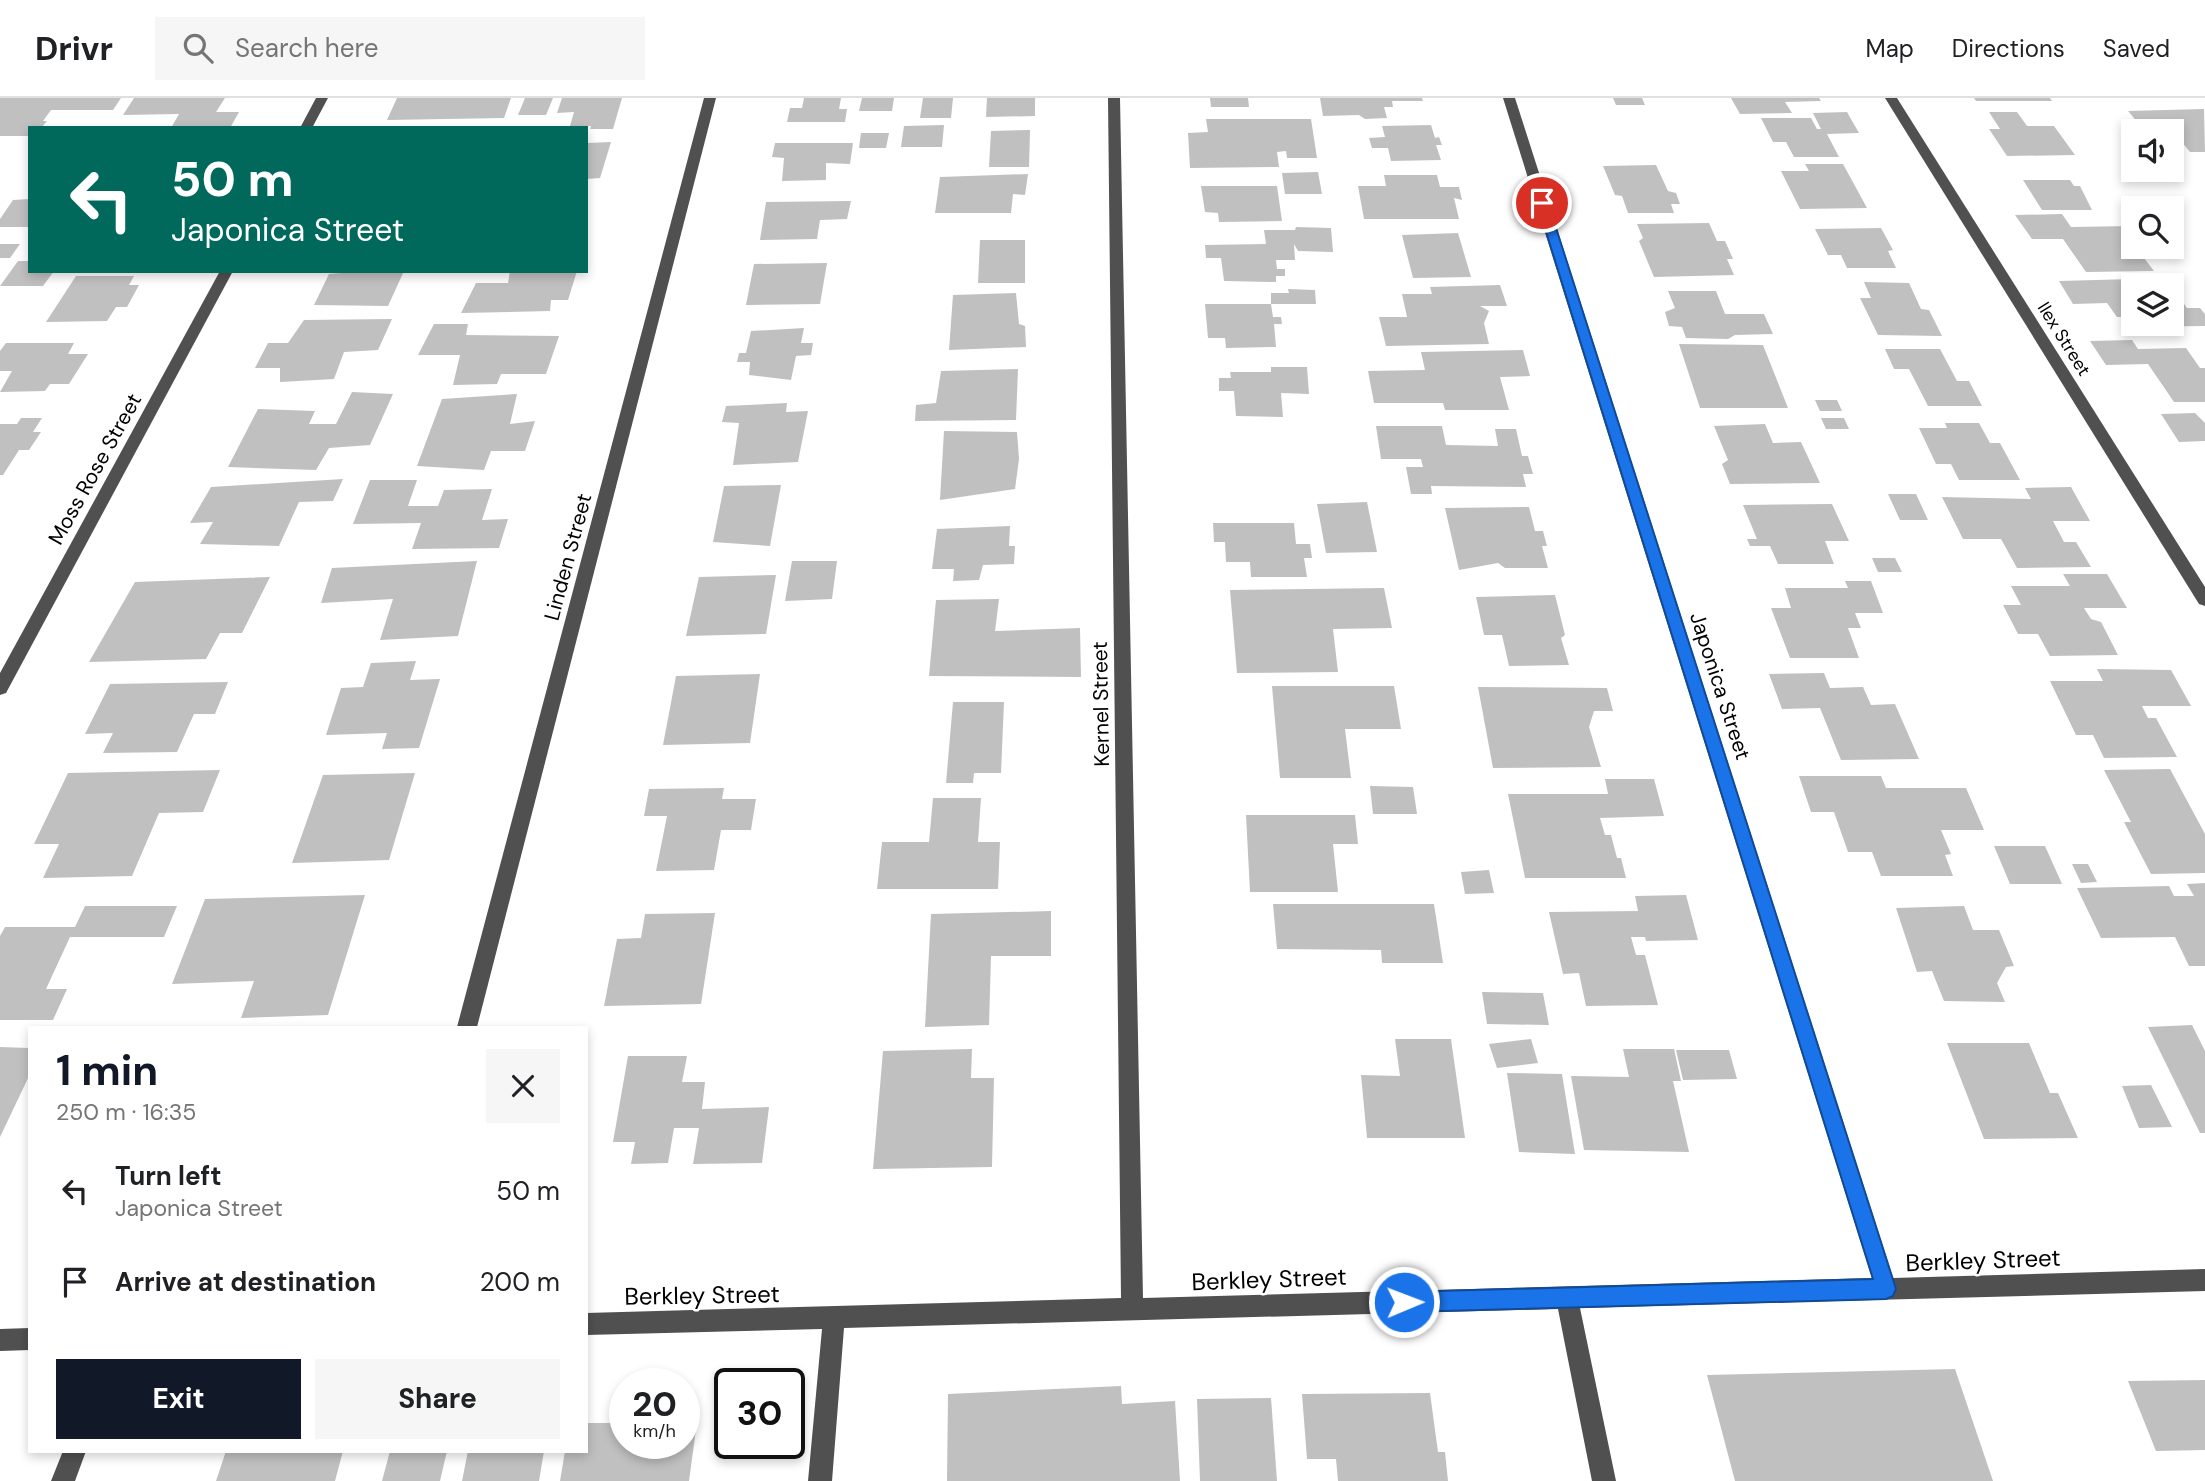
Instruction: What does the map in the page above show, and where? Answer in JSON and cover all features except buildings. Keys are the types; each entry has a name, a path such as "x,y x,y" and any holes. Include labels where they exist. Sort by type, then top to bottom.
{"street":[{"path":"307,126 322,98"},
{"name":"Linden Street","path":"467,1026 710,98"},
{"name":"Kernel Street","path":"1114,98 1132,1309"},
{"name":"Japonica Street","path":"1509,98 1886,1289"},
{"name":"Ilex Street","path":"1891,98 2205,600"},
{"name":"Moss Rose Street","path":"0,688 226,273"},
{"name":"Berkley Street","path":"588,1324 2205,1280"},
{"path":"1567,1297 1604,1481"},
{"path":"820,1481 834,1317"},
{"path":"0,1340 28,1339"},
{"path":"63,1481 73,1453"}],"route":[{"path":"1404,1302 1886,1289 1542,203"}]}
